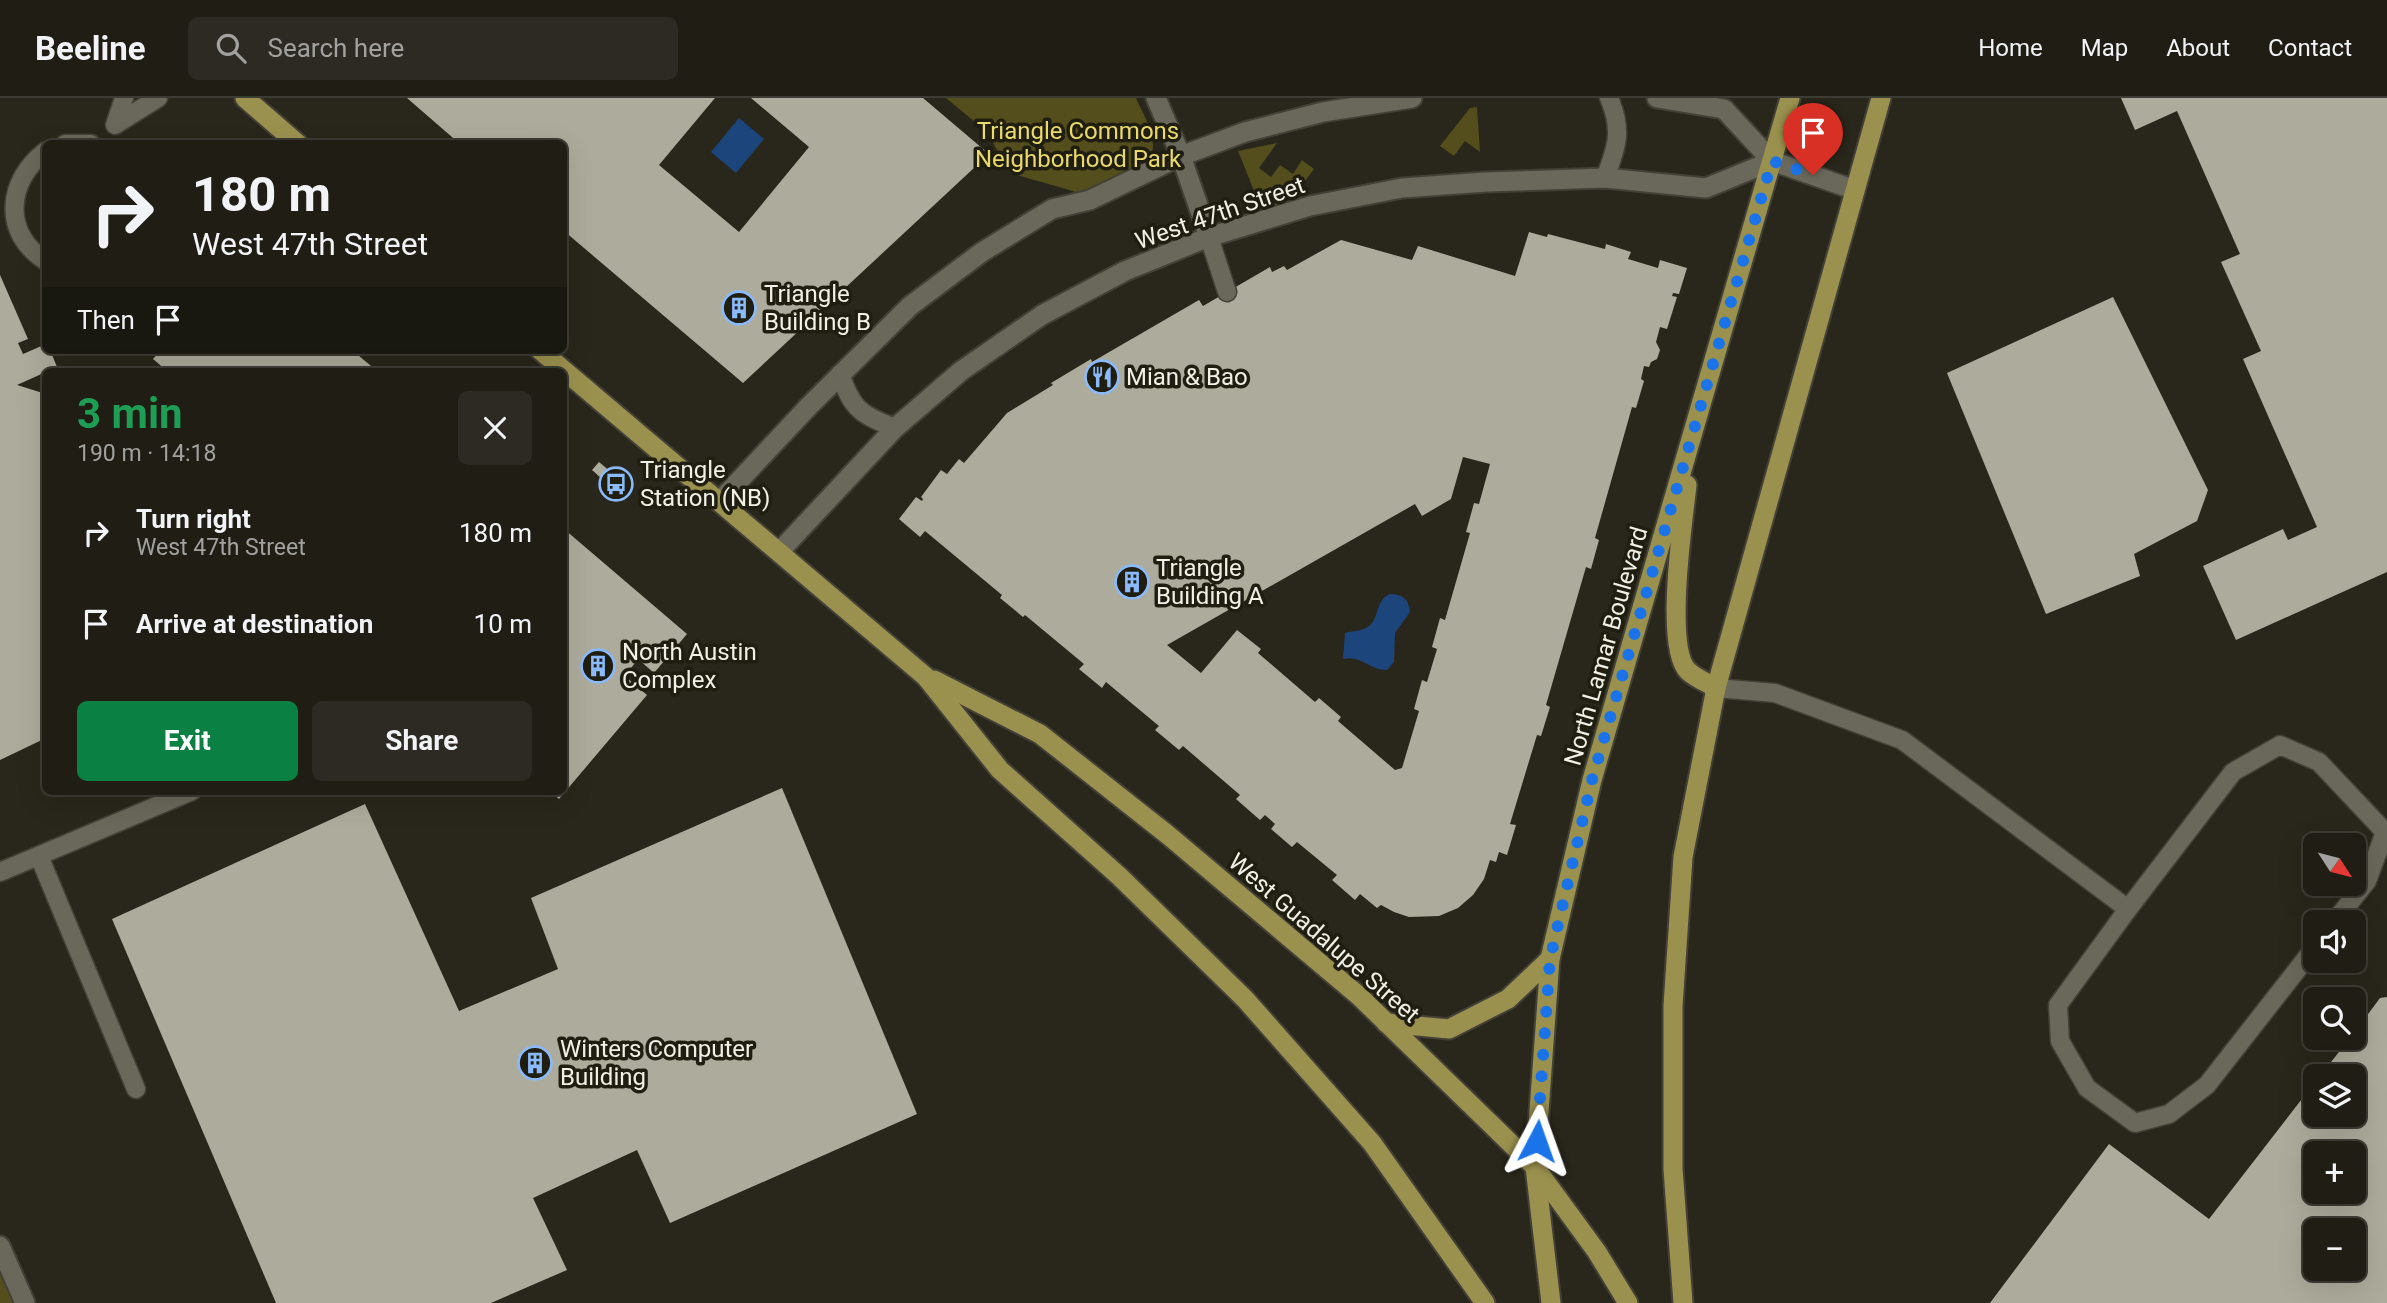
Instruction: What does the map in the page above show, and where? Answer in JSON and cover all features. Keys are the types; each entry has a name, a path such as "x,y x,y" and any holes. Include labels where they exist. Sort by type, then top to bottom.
{"main road":[{"path":"245,98 293,140"},
{"name":"North Lamar Boulevard","path":"1551,1303 1535,1167 1550,959 1592,780 1790,98"},
{"path":"1683,1303 1673,1169 1673,1006 1683,857 1716,688 1881,98"},
{"name":"West Guadalupe Street","path":"545,354 561,368"},
{"name":"West Guadalupe Street","path":"567,373 926,677 1000,770 1118,876 1245,999 1372,1143 1485,1303"},
{"path":"1691,439 1676,602 1677,649 1687,671 1716,688"},
{"name":"West Guadalupe Street","path":"926,677 1040,734 1168,835 1359,996 1535,1167 1597,1252 1628,1303"},
{"path":"1386,1023 1449,1029 1508,999 1550,959"}],"street":[{"path":"1156,98 1181,156 1209,237"},
{"path":"720,501 840,374 910,306 982,251 1052,209 1090,200 1181,156 1245,132 1323,112 1412,98"},
{"path":"1657,98 1724,109 1772,161 1855,190"},
{"name":"West 47th Street","path":"780,551 895,428 961,371 1042,316 1125,271 1209,237 1310,206 1402,188 1605,178 1706,188 1772,161"},
{"path":"0,1246 24,1303"}],"lane":[{"path":"115,125 124,98"},
{"path":"103,140 115,125 158,98"},
{"path":"1605,178 1617,147 1617,117 1609,98"},
{"path":"42,154 20,178 14,197 15,218 22,237 34,254 42,259"},
{"path":"1209,237 1227,292"},
{"path":"840,374 848,397 865,416 895,428"},
{"path":"1716,688 1776,693 1902,740 2128,909"},
{"path":"2303,962 2207,1085 2169,1114 2135,1123 2087,1088 2060,1041 2058,1005 2128,909 2233,772 2280,745 2319,762 2385,832 2367,881 2344,910"},
{"path":"0,872 183,795"},
{"path":"39,856 136,1088"}],"green space":[{"name":"Triangle Commons Neighborhood Park","path":"946,98 1136,98 1150,129 1152,154 1149,162 1081,194 1010,173 987,132"},
{"path":"1477,107 1480,152 1465,141 1454,156 1440,146 1470,108"},
{"path":"1277,143 1259,168 1271,177 1280,165 1293,174 1302,160 1314,169 1292,196 1279,204 1261,208 1238,151"},
{"path":"0,1246 25,1303 0,1303"}],"water":[{"path":"739,118 764,139 736,173 711,152"},
{"path":"1390,594 1404,598 1410,612 1395,633 1394,662 1387,670 1381,670 1356,659 1343,659 1345,633 1368,627 1382,600"}],"building":[{"name":"Triangle Building B","path":"407,98 715,98 659,165 739,232 809,147 751,98 923,98 989,154 743,383 567,234 567,140 455,140"},
{"path":"2121,98 2387,98 2387,572 2236,640 2203,566 2283,529 2288,540 2317,527 2243,359 2261,351 2221,262 2240,254 2177,111 2135,130"},
{"name":"Triangle Building A","path":"1529,232 1547,237 1548,234 1605,249 1606,244 1631,252 1628,259 1658,268 1660,260 1687,268 1679,294 1673,293 1672,296 1677,297 1667,329 1660,327 1656,342 1660,350 1657,359 1651,362 1649,367 1644,366 1641,379 1644,381 1636,408 1632,407 1595,538 1599,540 1591,569 1586,567 1546,705 1550,707 1541,736 1537,735 1510,824 1516,825 1507,855 1499,852 1496,862 1490,860 1484,879 1473,895 1458,908 1439,916 1409,917 1381,905 1377,908 1360,894 1355,900 1332,880 1337,875 1297,842 1292,847 1271,829 1275,824 1265,815 1260,820 1236,799 1240,795 1183,746 1179,750 1155,730 1159,726 1106,682 1102,688 1079,669 1084,664 1000,598 1002,595 925,531 920,537 899,519 916,497 922,501 921,497 941,470 947,474 959,459 964,463 1007,413 1053,385 1051,383 1199,300 1203,306 1270,267 1272,272 1284,266 1287,270 1341,240 1412,260 1418,246 1515,276","holes":["1463,457 1490,464 1479,504 1474,503 1466,532 1470,533 1445,620 1440,618 1432,647 1437,649 1427,682 1422,680 1414,709 1419,711 1402,768 1395,770 1338,721 1341,717 1319,698 1315,702 1258,653 1261,649 1237,630 1201,673 1167,645 1415,504 1422,516 1451,499"]},
{"path":"0,275 28,339 18,343 23,354 42,346 42,354 52,354 57,367 42,368 42,374 17,385 42,393 42,740 0,760"},
{"path":"2113,297 2208,490 2197,521 2134,554 2140,576 2046,614 1947,373"},
{"path":"157,354 357,354 373,368 164,368 153,359"},
{"path":"599,462 618,478 611,487 592,470"},
{"name":"North Austin Complex","path":"567,532 687,634 654,673 638,659 625,676 647,695 567,790"},
{"name":"Winters Computer Building","path":"782,788 917,1114 670,1223 637,1150 533,1198 567,1270 491,1303 276,1303 112,919 365,804 459,1011 558,969 531,898"},
{"path":"2387,997 2387,1303 1990,1303 2109,1144 2209,1219 2303,1098 2303,1127 2366,1127 2366,1064 2329,1064 2341,1050 2366,1050 2366,1017 2380,998"}],"place":[{"name":"Triangle Building B","path":"739,308"},
{"name":"Mian & Bao","path":"1102,377"},
{"name":"Triangle Station (NB)","path":"616,484"},
{"name":"Triangle Building A","path":"1132,582"},
{"name":"North Austin Complex","path":"598,666"},
{"name":"Winters Computer Building","path":"535,1063"}],"route":[{"path":"1537,1141 1550,959 1592,780 1772,161 1813,175"}]}
